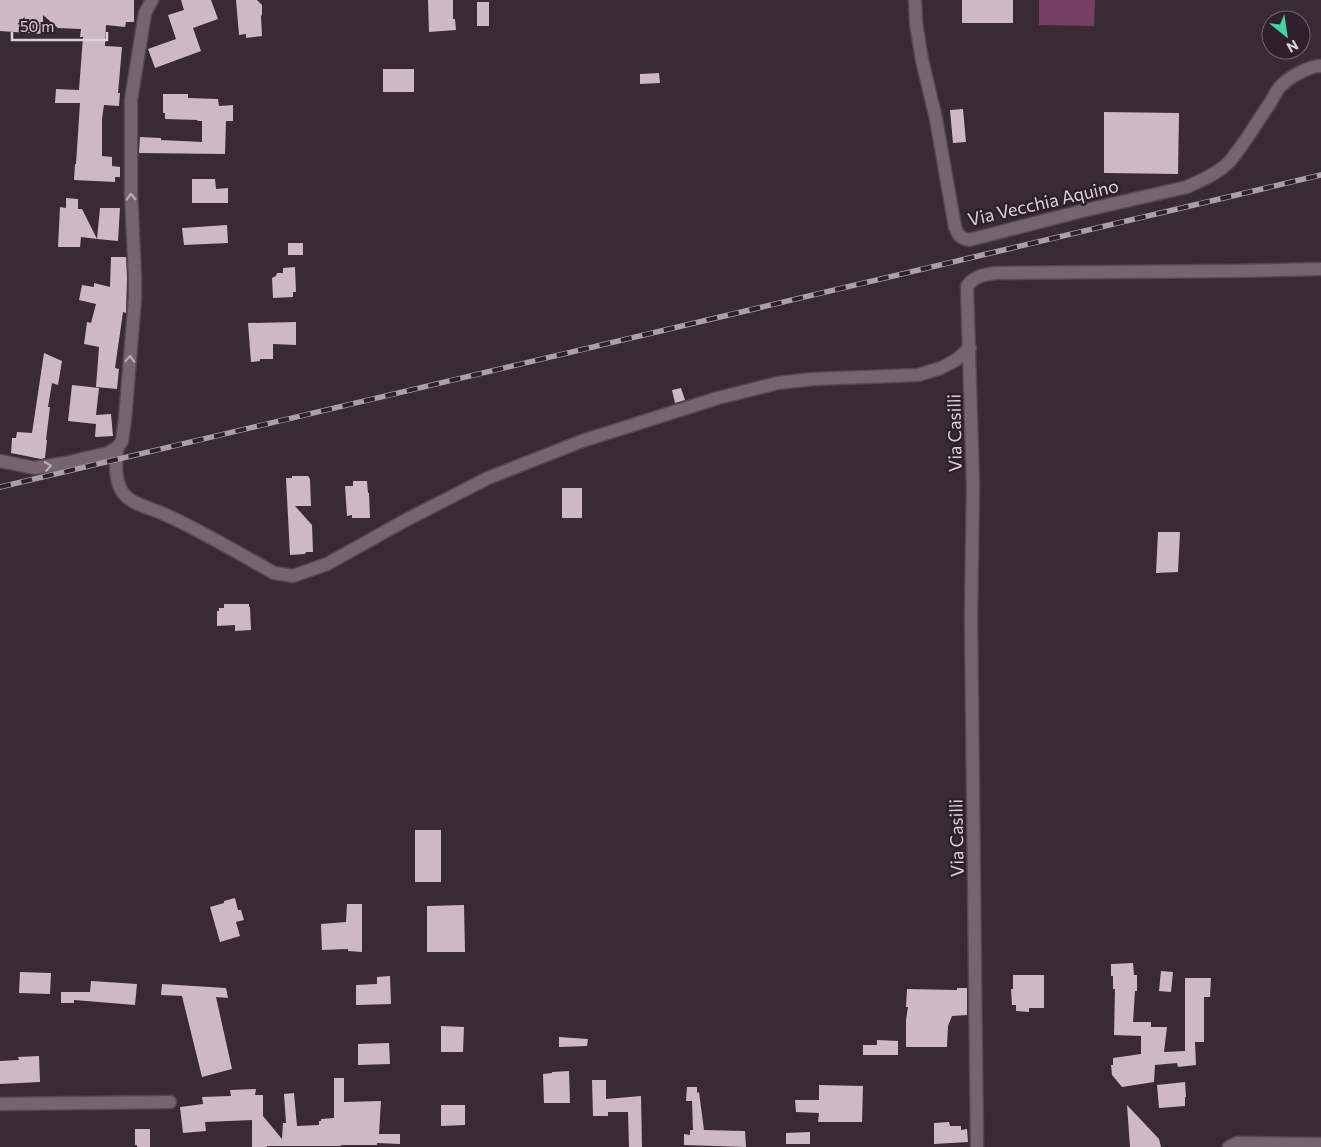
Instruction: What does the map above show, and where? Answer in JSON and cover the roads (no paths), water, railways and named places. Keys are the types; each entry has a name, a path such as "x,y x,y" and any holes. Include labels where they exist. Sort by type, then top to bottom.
{"street":[{"path":"0,461 35,468 108,453 117,448 122,441 126,419 135,298 131,192 131,100 145,13 152,0"},
{"name":"Via Vecchia Aquino","path":"914,0 922,60 936,118 955,227 962,238 969,240 1187,187 1202,180 1228,163 1234,156 1282,84 1299,73 1318,65 1321,66"},
{"name":"Via Casilli","path":"977,1147 971,617 973,486 967,286 972,280 995,273 1234,272 1321,268"},
{"path":"117,448 117,481 123,493 130,500 164,514 274,573 293,576 327,564 406,520 488,478 582,441 718,398 778,383 813,379 918,376 941,368 956,360 970,348"},
{"path":"0,1104 170,1102"},
{"path":"1229,1147 1236,1144 1321,1144"}],"railway":[{"path":"0,487 1321,175"}]}
